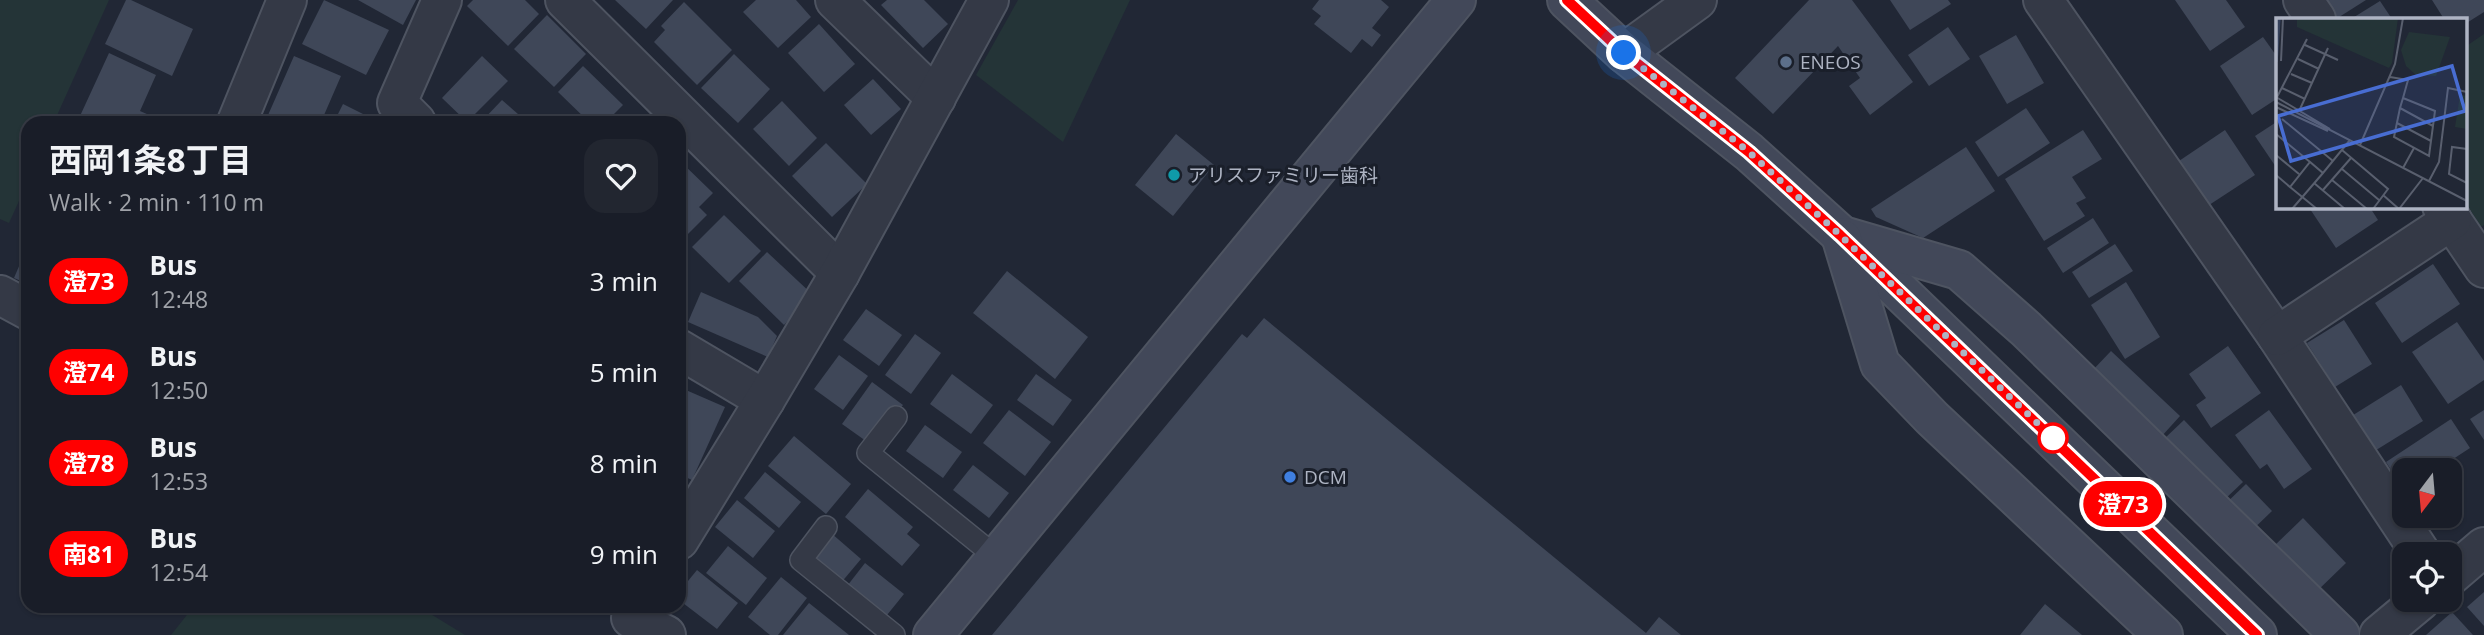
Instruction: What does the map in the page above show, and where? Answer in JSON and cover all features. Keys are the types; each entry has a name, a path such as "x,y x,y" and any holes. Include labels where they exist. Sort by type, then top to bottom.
{"street":[{"path":"239,116 287,0"},
{"path":"410,116 397,103 442,0"},
{"path":"565,0 682,116"},
{"path":"835,0 936,98"},
{"path":"686,529 840,273 989,0"},
{"path":"933,635 995,556 1456,0"},
{"path":"1567,0 1624,53 1749,152 1840,235 2258,635"},
{"path":"1624,53 1697,0"},
{"path":"2043,0 2277,336 2413,542"},
{"path":"2303,0 2315,18"},
{"path":"686,120 840,273"},
{"path":"2277,336 2447,213 2484,268"},
{"path":"1840,235 1880,364 1932,418 2163,635"},
{"path":"1840,235 1959,270 2036,339 2340,635"},
{"path":"0,295 21,306"},
{"path":"686,353 765,400"},
{"path":"2462,566 2484,547"},
{"path":"2379,635 2407,612"},
{"path":"634,613 631,618 666,635"}],"lane":[{"path":"896,416 868,453 995,556"},
{"path":"826,527 802,561 894,635"}],"shaded area":[{"path":"0,0 109,0 57,116 21,116 21,196 9,223 0,219"},
{"path":"1018,0 1130,0 1063,142 976,75"},
{"path":"2484,34 2484,225 2481,227 2466,204 2466,46"},
{"path":"188,613 429,613 465,635 171,635"}],"building":[{"path":"126,0 193,29 172,76 105,44"},
{"path":"324,0 389,30 366,75 302,44"},
{"path":"358,0 416,0 403,25"},
{"path":"473,0 525,0 539,14 508,46 467,6"},
{"path":"615,0 673,0 646,29"},
{"path":"756,0 796,0 811,17 778,48 743,12"},
{"path":"887,0 924,0 948,24 923,48 881,5"},
{"path":"1319,0 1381,0 1389,7 1372,28 1381,35 1372,47 1362,39 1351,53 1314,24 1321,16 1312,9"},
{"name":"ENEOS","path":"1809,0 1852,0 1913,82 1870,115 1849,86 1860,78 1838,46 1773,114 1735,78"},
{"path":"1890,0 1948,0 1951,4 1910,30"},
{"path":"2175,0 2226,0 2245,27 2210,51"},
{"path":"2320,0 2366,0 2338,18 2331,18"},
{"path":"2432,0 2484,0 2484,12 2466,23 2466,18 2443,18"},
{"path":"2380,1 2391,18 2353,18"},
{"path":"684,2 732,50 697,85 654,42 665,30 661,26"},
{"path":"547,15 586,54 554,87 514,49"},
{"path":"819,24 855,64 824,92 788,53"},
{"path":"1948,27 1970,59 1929,86 1908,55"},
{"path":"2016,35 2044,83 2007,104 1979,56"},
{"path":"2263,37 2276,55 2276,99 2252,115 2220,66"},
{"path":"109,53 156,75 140,111 151,116 80,116"},
{"path":"734,54 770,89 738,123 701,88"},
{"path":"294,56 341,76 324,116 268,116"},
{"path":"482,56 508,81 473,116 461,116 442,98"},
{"path":"583,66 623,105 612,116 583,116 558,92"},
{"path":"873,79 901,109 871,135 844,105"},
{"path":"502,100 520,116 487,116"},
{"path":"782,101 817,138 789,166 753,129"},
{"path":"343,104 367,116 337,116"},
{"path":"2026,108 2050,143 1998,177 1975,142"},
{"path":"2276,122 2276,167 2255,136"},
{"path":"2083,130 2102,159 2072,177 2086,198 2076,203 2085,216 2044,241 2005,179"},
{"path":"2225,130 2255,175 2206,207 2176,163"},
{"name":"アリスファミリー歯科","path":"1176,134 1214,165 1173,216 1135,185"},
{"path":"826,143 867,184 832,217 792,176"},
{"path":"1966,147 1995,191 1923,238 1876,217 1871,209"},
{"path":"686,167 713,193 699,207 707,215 688,234"},
{"path":"2309,208 2370,208 2378,220 2336,248"},
{"path":"724,215 761,251 729,283 692,247"},
{"path":"2093,218 2109,243 2063,273 2047,248"},
{"path":"2115,244 2133,271 2089,298 2072,272"},
{"path":"767,252 813,295 784,325 739,281"},
{"path":"21,262 21,281 14,278"},
{"path":"2433,264 2460,304 2402,343 2375,303"},
{"path":"1007,271 1088,337 1055,379 973,313"},
{"path":"2126,282 2160,337 2125,359 2091,305"},
{"path":"701,292 758,317 777,336 768,357 688,322"},
{"path":"866,309 902,335 879,366 843,340"},
{"name":"DCM","path":"1264,318 1646,633 1659,617 1681,635 992,635 1242,334 1247,338"},
{"path":"2344,320 2372,364 2335,387 2307,343"},
{"path":"2457,322 2484,361 2484,380 2448,404 2412,352"},
{"path":"915,334 941,353 911,394 885,375"},
{"path":"2228,346 2261,393 2211,428 2196,405 2206,398 2189,374"},
{"path":"2111,351 2180,416 2161,437 2091,372"},
{"path":"839,355 868,376 843,410 814,389"},
{"path":"952,374 993,405 971,434 930,404"},
{"path":"1036,374 1072,400 1053,426 1017,400"},
{"path":"872,382 903,405 873,446 842,424"},
{"path":"2401,385 2423,421 2373,452 2350,417"},
{"path":"686,390 725,407 692,480 686,477"},
{"path":"1009,410 1051,442 1025,476 983,443"},
{"path":"2269,410 2312,469 2284,489 2267,464 2260,469 2235,435"},
{"path":"2484,410 2484,440 2470,419"},
{"path":"2451,419 2470,448 2455,458 2392,458"},
{"path":"2184,420 2243,482 2224,500 2164,439"},
{"path":"925,425 962,452 943,478 906,451"},
{"path":"794,436 851,484 826,514 768,466"},
{"path":"2392,458 2392,471 2386,462"},
{"path":"973,465 1009,493 989,518 953,490"},
{"path":"765,472 801,502 779,528 744,498"},
{"path":"2246,484 2272,511 2245,537 2219,510"},
{"path":"868,489 913,527 907,534 920,545 902,566 845,517"},
{"path":"737,500 775,531 753,558 715,527"},
{"path":"2303,518 2346,563 2314,594 2271,549"},
{"path":"831,533 861,559 840,584 810,559"},
{"path":"728,546 767,578 746,605 706,573"},
{"path":"865,563 904,594 883,620 844,590"},
{"path":"697,570 738,603 717,629 686,605 686,583"},
{"path":"781,577 807,598 778,635 770,635 748,617"},
{"path":"2484,592 2484,626 2467,607"},
{"path":"809,603 849,635 783,635"},
{"path":"2045,604 2082,635 2020,635"},
{"path":"2452,612 2473,635 2426,635"}],"bus line":[{"name":"澄73","path":"1567,0 1624,53 1749,152 1840,235 2257,635"}],"place":[{"name":"ENEOS","path":"1786,62"},
{"name":"アリスファミリー歯科","path":"1174,175"},
{"name":"DCM","path":"1290,477"}],"route":[{"path":"1624,53 1749,152 2053,438"}]}
